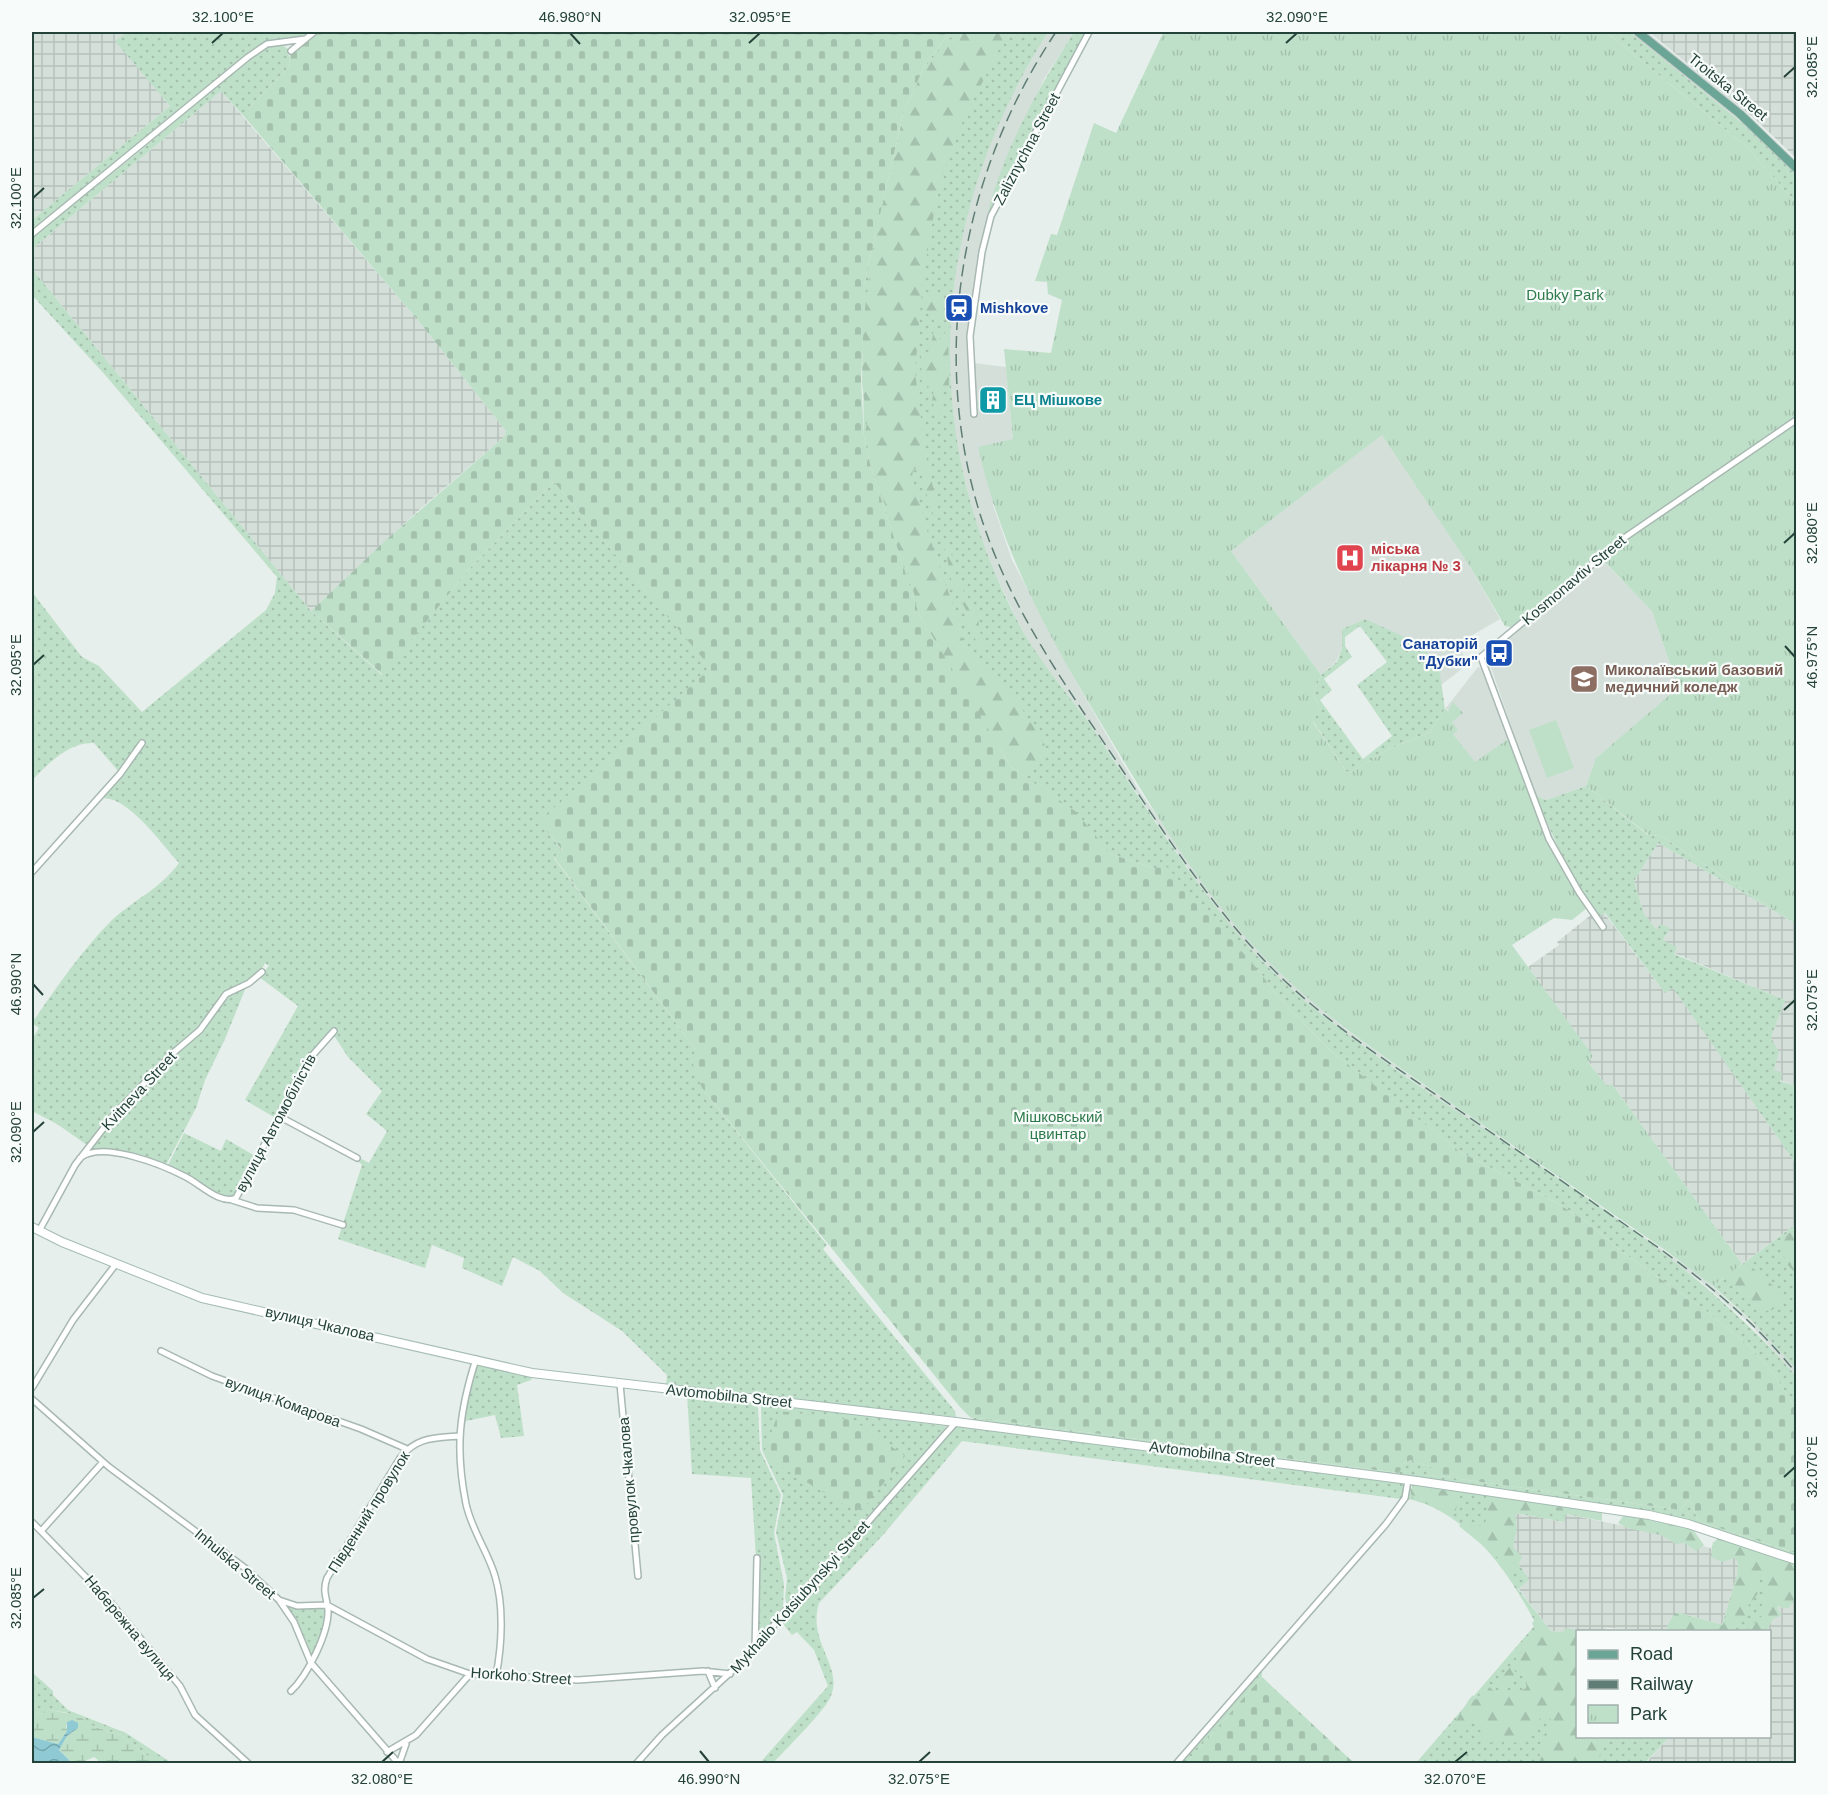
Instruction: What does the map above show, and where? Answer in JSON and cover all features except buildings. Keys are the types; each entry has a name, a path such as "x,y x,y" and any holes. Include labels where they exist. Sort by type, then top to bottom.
{"main road":[{"name":"Troitska Street","path":"1638,32 1740,114 1797,168"}],"street":[{"path":"291,51 314,32"},
{"name":"Zaliznychna Street","path":"974,414 970,336 982,252 991,216 1089,32"},
{"path":"32,234 248,57 267,44 305,39"},
{"name":"Kosmonavtiv Street","path":"1603,927 1549,839 1481,657 1624,538 1797,420"},
{"path":"32,872 120,774 142,743"},
{"name":"Kvitneva Street","path":"35,1229 80,1158 113,1116 179,1047 200,1030 219,1001 262,972"},
{"name":"вулиця Автомобілістів","path":"80,1158 95,1150 116,1151 185,1176 200,1187 232,1200 240,1194 311,1057 334,1031"},
{"path":"280,1119 286,1120 357,1158"},
{"path":"232,1200 257,1208 294,1210 343,1225"},
{"name":"вулиця Чкалова","path":"35,1229 202,1298 532,1373 620,1384"},
{"path":"32,1388 73,1320 116,1264"},
{"name":"вулиця Комарова","path":"161,1351 212,1376 361,1429 406,1449"},
{"path":"476,1359 462,1406 459,1436 466,1503 497,1585 500,1655 496,1676"},
{"name":"Avtomobilna Street","path":"620,1384 956,1422 966,1420 1649,1515 1688,1524 1797,1560"},
{"name":"провулок Чкалова","path":"620,1384 638,1576"},
{"name":"Inhulska Street","path":"32,1400 92,1449 103,1462 245,1568 279,1600 294,1622 311,1663 399,1764"},
{"name":"Mykhailo Kotsiubynskyi Street","path":"636,1764 662,1735 755,1650 784,1612 847,1546 956,1422"},
{"name":"Південний провулок","path":"309,1606 319,1602 327,1578 406,1449 420,1440 459,1436"},
{"path":"42,1530 103,1462"},
{"path":"1176,1764 1386,1524 1405,1498 1408,1480"},
{"name":"Набережна вулиця","path":"32,1521 111,1603 180,1686 195,1715 249,1764"},
{"path":"755,1650 758,1558"},
{"name":"Південний провулок","path":"291,1691 308,1672 323,1633 328,1615 324,1591"},
{"path":"279,1600 297,1606 327,1605"},
{"name":"Horkoho Street","path":"327,1605 427,1659 470,1674 605,1679 708,1671 730,1674"},
{"path":"708,1671 715,1688"},
{"path":"399,1764 407,1743 470,1674"},
{"path":"387,1752 407,1743"}],"shaded area":[{"path":"32,32 127,32 116,41 170,106 32,220"},
{"path":"1048,32 1074,32 1044,79 997,183 977,259 969,331 974,363 1006,367 1013,439 993,505 1012,560 1079,687 1138,789 1217,902 1284,977 1344,1028 1392,1063 1702,1277 1771,1339 1796,1369 1796,1376 1749,1323 1699,1280 1342,1031 1280,980 1233,930 1202,889 1079,709 1037,655 1018,622 992,567 972,512 957,446 950,399 948,349 957,256 977,176 1005,108 1025,68"},
{"path":"1649,32 1796,32 1796,158 1755,119"},
{"path":"221,91 417,319 506,431 505,436 419,510 311,611 32,269 32,249"},
{"name":"міська лікарня № 3","path":"1383,434 1469,565 1500,619 1457,644 1465,658 1460,663 1463,668 1441,685 1440,679 1365,619 1342,629 1342,648 1336,662 1321,675 1231,551"},
{"name":"Миколаївський базовий медичний коледж","path":"1602,560 1652,610 1678,689 1596,758 1586,786 1546,800 1535,795 1489,662 1496,650"},
{"path":"1478,667 1484,670 1508,739 1475,763 1453,734 1452,722 1462,713 1445,709"},
{"path":"1658,843 1796,924 1796,1086 1780,1080 1773,1070 1771,1038 1785,1000 1674,953 1663,940 1667,934 1657,930 1644,914 1634,881"},
{"path":"1604,913 1665,993 1673,987 1796,1164 1796,1224 1742,1264 1612,1084 1607,1087 1588,1061 1593,1057 1528,967 1559,945 1557,942 1592,914"},
{"path":"1516,1513 1563,1522 1565,1514 1664,1534 1742,1558 1722,1625 1677,1612 1670,1630 1606,1628 1605,1630 1576,1630 1576,1634 1551,1631 1518,1588 1510,1551"},
{"path":"1796,1586 1796,1763 1645,1764 1668,1738 1771,1738 1771,1630 1759,1630"}],"green space":[{"path":"127,32 311,32 298,37 266,41 32,232 32,220 170,106 115,41"},
{"name":"Мішковський цвинтар","path":"320,32 950,32 924,67 903,114 866,276 861,379 864,437 871,468 919,614 1011,767 1075,811 1111,854 1153,868 1167,867 1260,972 1275,994 1332,1052 1459,1151 1584,1220 1625,1254 1709,1313 1749,1346 1773,1373 1796,1409 1796,1553 1698,1521 1691,1502 1688,1501 1680,1510 1431,1475 1431,1467 1411,1460 1404,1463 1399,1473 970,1417 960,1407 702,1088 691,1059 696,1050 554,857 562,850 539,821 711,668 554,482 469,569 383,675 311,611 385,541 505,436 506,431 417,319 248,121 248,109 290,66 289,56"},
{"path":"950,32 1048,32 1009,102 980,174 960,248 951,322 952,398 963,473 985,548 1018,622 1031,644 1089,722 1207,896 1255,953 1282,980 1310,1005 1371,1052 1562,1181 1686,1271 1743,1321 1796,1376 1796,1409 1773,1373 1749,1346 1709,1313 1625,1254 1584,1220 1459,1151 1398,1104 1332,1052 1275,994 1260,972 1153,868 1111,854 1051,796 1011,767 919,614 871,468 864,437 862,323 866,276 903,114 924,67"},
{"path":"956,32 1008,32 964,118 946,165 936,202 923,278 915,371 925,450 939,515 937,519 930,507 921,474 917,468 913,470 912,477 927,530 959,623 962,640 1003,689 1019,704 1046,747 1046,754 1024,775 1012,765 985,728 920,615 909,575 892,536 890,519 872,467 865,434 867,422 862,383 863,323 876,231 904,113 924,68 945,43 956,36"},
{"path":"1074,32 1087,32 991,214 988,212 995,188 1013,141 1048,74"},
{"path":"1606,32 1630,32 1762,139 1796,174 1796,203 1748,148"},
{"name":"Dubky Park","path":"1606,32 1748,148 1796,203 1796,924 1661,836 1649,835 1586,786 1596,758 1678,688 1652,611 1599,556 1512,627 1505,626 1469,565 1382,435 1231,551 1321,675 1313,695 1319,704 1313,722 1346,771 1350,773 1387,750 1430,732 1445,709 1448,711 1453,702 1463,713 1452,722 1458,730 1453,734 1475,762 1508,739 1547,840 1587,908 1572,920 1554,918 1512,945 1593,1056 1588,1062 1607,1086 1612,1084 1742,1264 1713,1286 1665,1250 1355,1035 1306,996 1260,953 1214,899 1154,811 1061,655 1012,555 999,520 978,447 1013,439 1004,349 1051,353 1062,300 1048,294 1047,282 1035,281 1051,234 1057,235 1094,123 1116,133 1163,33"},
{"path":"282,45 288,49 290,66 248,109 248,121 221,91 32,249 32,237 140,151 250,58 269,47"},
{"path":"32,269 311,611 382,675 469,569 554,482 712,668 540,821 562,851 554,858 696,1050 702,1088 827,1245 823,1249 955,1411 956,1417 666,1386 667,1375 622,1331 563,1293 540,1271 513,1257 502,1286 462,1268 464,1258 432,1245 425,1268 338,1239 362,1165 356,1159 358,1157 369,1163 387,1131 366,1114 382,1091 348,1057 335,1037 328,1035 310,1056 277,1119 245,1100 298,1006 259,977 269,966 265,963 252,978 221,998 204,1023 87,1145 57,1124 32,1111 32,1039 39,1028 32,1023 90,944 112,920 156,887 179,863 134,813 116,801 98,795 119,772 94,743 85,743 68,750 32,780 32,592 82,657 99,666 142,712 266,610 275,593 277,577 106,376 32,295"},
{"path":"931,292 941,293 944,300 943,317 935,322 925,310 926,297"},
{"path":"937,328 941,343 945,332 948,332 949,388 942,387 942,407 938,417 932,401 934,388 926,380 928,391 925,393 922,391 921,354 930,351 934,329"},
{"path":"940,540 946,543 953,558 955,575 978,618 980,632 988,650 980,646 968,629 967,612 952,584 946,552"},
{"path":"1365,619 1420,644 1439,667 1445,709 1430,732 1387,750 1350,773 1346,771 1313,721 1319,704 1313,695 1321,675 1337,662 1342,648 1342,629","holes":["1360,626 1387,662 1357,685 1392,736 1363,759 1320,700 1332,690 1324,679 1352,657 1345,646 1345,637"]},
{"path":"1556,720 1574,768 1547,778 1529,730"},
{"path":"1586,786 1648,835 1661,836 1796,924 1658,843 1634,881 1644,914 1657,930 1660,924 1670,928 1663,940 1677,947 1674,954 1785,1000 1771,1038 1779,1052 1774,1070 1782,1073 1780,1081 1796,1086 1796,1164 1673,988 1665,993 1605,913 1599,917 1565,863 1535,795 1546,800"},
{"path":"246,987 205,1080 196,1108 166,1165 117,1150 90,1149 114,1117 174,1053 193,1038 226,995"},
{"path":"184,1133 221,1151 226,1139 257,1157 236,1196 227,1197 209,1192 167,1167"},
{"path":"1796,1224 1796,1369 1752,1321 1713,1286"},
{"path":"1796,1227 1796,1273 1786,1262 1783,1249 1784,1238"},
{"path":"1736,1267 1753,1268 1781,1293 1784,1301 1772,1310 1765,1311 1731,1285 1722,1275"},
{"path":"478,1364 532,1376 531,1380 517,1385 524,1436 501,1438 495,1415 461,1422"},
{"path":"687,1394 753,1401 758,1408 760,1450 781,1495 774,1533 784,1584 783,1610 757,1644 756,1558 751,1478 692,1474"},
{"path":"764,1403 946,1426 942,1434 787,1606 785,1597 787,1578 776,1532 783,1495 762,1450 761,1407"},
{"path":"779,1411 853,1420 905,1456 864,1508 855,1511 768,1459 765,1450"},
{"path":"970,1417 1398,1473 1404,1463 1411,1460 1431,1467 1432,1475 1680,1510 1688,1501 1691,1502 1698,1521 1796,1553 1796,1556 1648,1512 1400,1475 978,1422"},
{"path":"957,1426 1405,1484 1401,1499 962,1441 883,1535 819,1603 818,1630 832,1674 831,1696 813,1720 773,1763 759,1764 828,1686 814,1650 797,1632 792,1635 780,1620"},
{"path":"1413,1483 1602,1511 1602,1521 1566,1514 1564,1522 1516,1513 1510,1551 1529,1580 1518,1589 1551,1631 1576,1634 1576,1738 1668,1738 1645,1763 1416,1763 1536,1624 1500,1566 1468,1531 1429,1506 1408,1499"},
{"path":"1420,1486 1428,1490 1457,1491 1460,1495 1455,1513 1450,1515 1412,1497 1410,1489"},
{"path":"1487,1496 1543,1503 1550,1507 1548,1517 1518,1513 1515,1515 1517,1529 1513,1547 1522,1557 1514,1574 1507,1571 1498,1558 1459,1526 1463,1521 1474,1527 1485,1524 1488,1510 1483,1501"},
{"path":"1558,1505 1600,1511 1601,1520 1565,1513 1562,1520 1554,1516"},
{"path":"1624,1515 1686,1527 1694,1531 1704,1545 1696,1551 1684,1543 1676,1544 1661,1535 1627,1528 1618,1523"},
{"path":"1718,1537 1796,1563 1796,1586 1759,1630 1671,1630 1677,1612 1722,1625 1742,1558 1711,1548"},
{"path":"1722,1540 1796,1565 1796,1597 1789,1608 1781,1608 1765,1589 1765,1582 1761,1578 1756,1581 1760,1591 1747,1607 1747,1617 1732,1625 1730,1630 1668,1630 1667,1626 1675,1613 1723,1625 1737,1577 1738,1563 1735,1558 1722,1562 1711,1557 1713,1542"},
{"path":"1764,1597 1768,1597 1782,1615 1773,1619 1767,1630 1747,1630 1763,1615 1761,1608"},
{"path":"283,1602 297,1607 324,1608 327,1611 311,1656"},
{"path":"1537,1617 1550,1632 1561,1633 1567,1628 1576,1630 1576,1738 1608,1738 1596,1763 1539,1763 1541,1739 1552,1724 1549,1714 1541,1717 1524,1739 1506,1746 1501,1738 1493,1743 1483,1741 1479,1722 1475,1716 1469,1717 1469,1728 1466,1731 1455,1722 1470,1698 1473,1695 1475,1700 1478,1698 1486,1684 1497,1694 1518,1693 1526,1688 1527,1679 1520,1667 1515,1670 1515,1681 1502,1687 1499,1680 1510,1668 1524,1643 1538,1635 1532,1623"},
{"path":"1262,1668 1262,1677 1186,1763 1178,1764"},
{"path":"32,1672 53,1691 53,1695 68,1710 126,1733 172,1763 157,1763 121,1735 95,1727 68,1713 48,1710 42,1715 32,1712"},
{"path":"1262,1677 1354,1763 1186,1763"},
{"path":"48,1710 77,1715 95,1727 121,1735 157,1763 97,1763 98,1760 94,1757 80,1763 72,1763 59,1750 67,1736 73,1732 66,1724 67,1731 58,1744 32,1737 32,1712 42,1715"}],"water":[{"path":"72,1720 78,1723 78,1728 67,1736 59,1750 72,1763 32,1763 32,1737 58,1744 67,1731 67,1722"}],"railway":[{"path":"1056,32 1020,93 992,157 972,224 960,293 956,362 962,432 976,500 1000,567 1041,646 1185,862 1229,920 1278,974 1359,1042 1663,1251 1717,1293 1750,1323 1796,1373"}],"place":[{"name":"Mishkove","path":"959,308"},
{"name":"ЕЦ Мішкове","path":"993,400"},
{"name":"міська лікарня № 3","path":"1350,558"},
{"name":"Санаторій \"Дубки\"","path":"1499,653"},
{"name":"Миколаївський базовий медичний коледж","path":"1584,679"}]}
